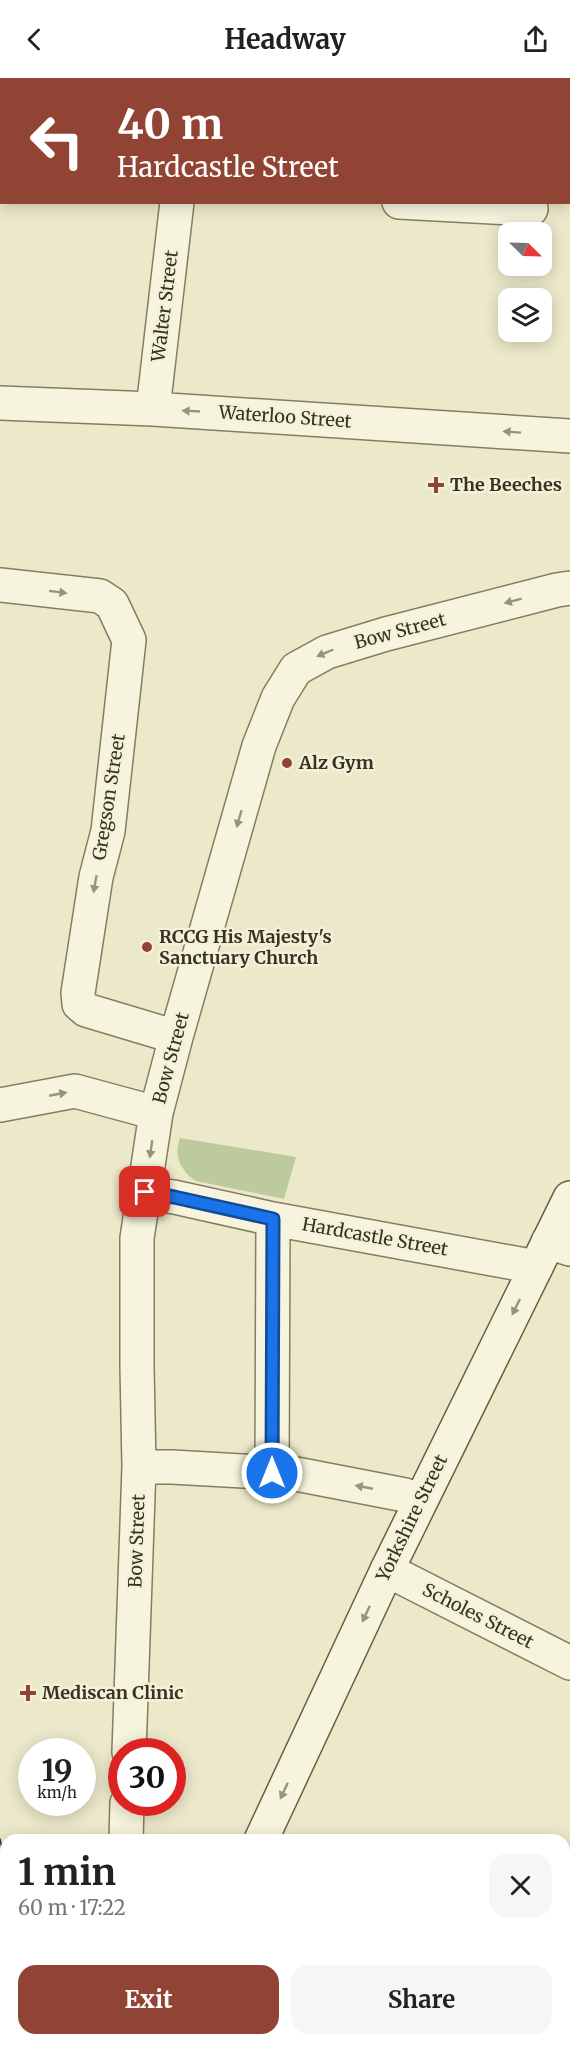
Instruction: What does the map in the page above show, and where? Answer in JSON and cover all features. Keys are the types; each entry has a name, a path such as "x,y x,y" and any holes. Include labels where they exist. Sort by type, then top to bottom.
{"street":[{"name":"Walter Street","path":"153,409 177,204"},
{"path":"437,204 531,209"},
{"name":"Waterloo Street","path":"0,403 153,409 570,436"},
{"name":"Gregson Street","path":"0,585 100,596 112,604 129,640 108,831 96,877 78,993 79,1004 86,1010 176,1036"},
{"name":"Bow Street","path":"129,1738 139,1467 137,1238 156,1113 259,746 278,698 296,669 327,652 376,637 570,588"},
{"path":"0,1105 75,1091 156,1113"},
{"name":"Hardcastle Street","path":"145,1192 273,1219 551,1253"},
{"name":"Yorkshire Street","path":"264,1834 420,1501 551,1253 570,1198"},
{"path":"272,1473 273,1219"},
{"path":"139,1467 296,1474 405,1495 420,1501"},
{"name":"Scholes Street","path":"387,1570 570,1663"},
{"path":"126,1834 127,1816"}],"green space":[{"path":"180,1138 296,1157 284,1199 196,1181 186,1173 180,1163 177,1151"}],"place":[{"name":"The Beeches","path":"436,485"},
{"name":"Alz Gym","path":"287,763"},
{"name":"RCCG His Majesty's Sanctuary Church","path":"147,947"},
{"name":"Mediscan Clinic","path":"28,1693"}],"route":[{"path":"145,1192 273,1219 272,1473"}]}
